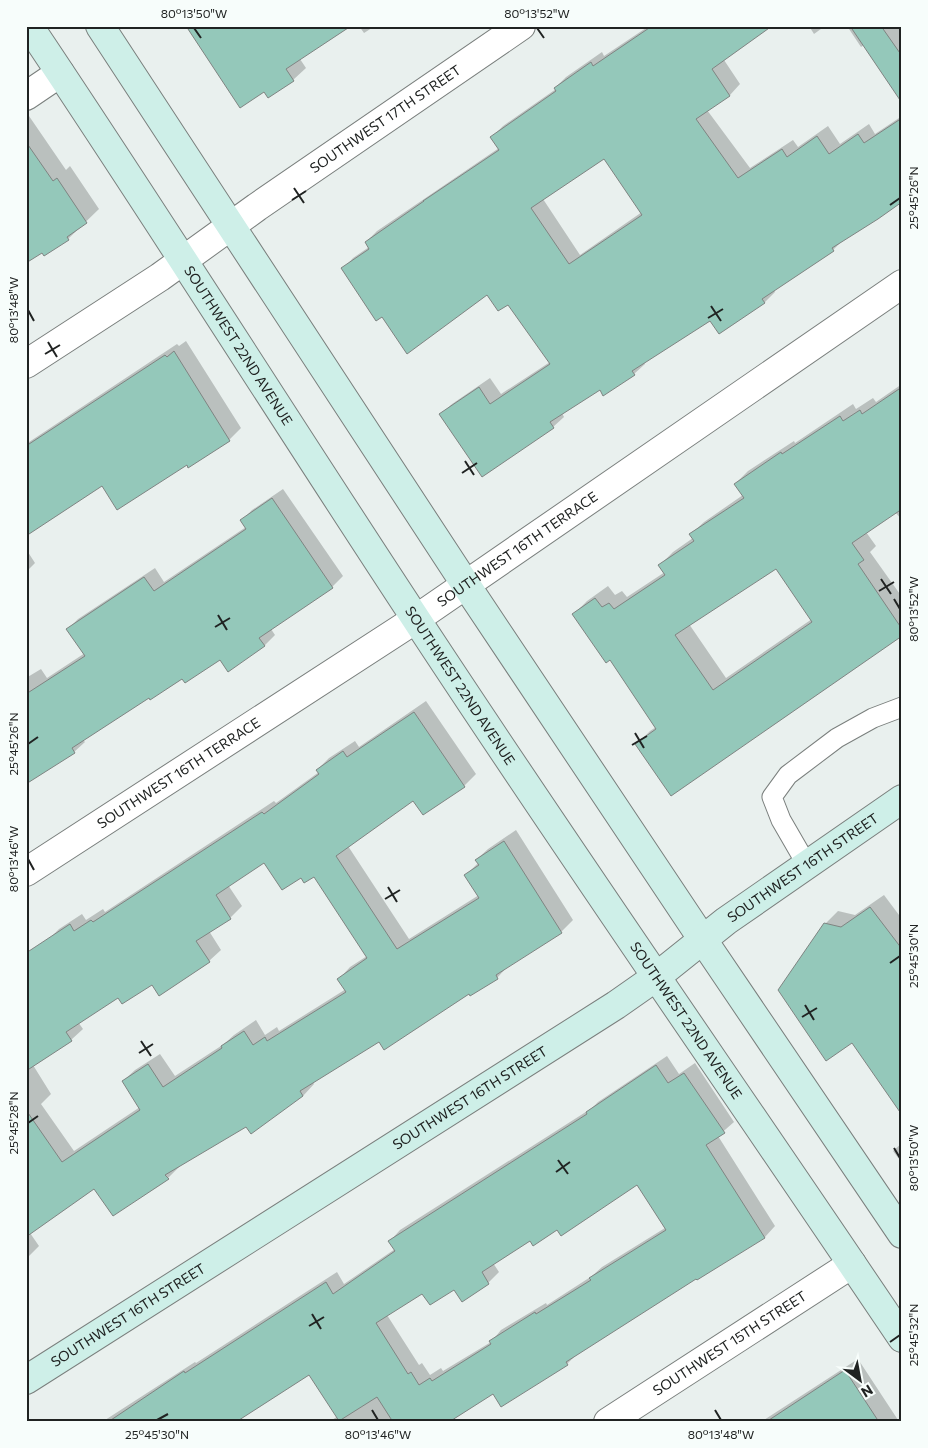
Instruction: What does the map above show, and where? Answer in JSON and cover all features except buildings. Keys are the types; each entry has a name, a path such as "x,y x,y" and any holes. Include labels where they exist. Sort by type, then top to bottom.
{"main road":[{"name":"SOUTHWEST 22ND AVENUE","path":"29,26 416,619 656,977 902,1338"},
{"path":"102,27 466,585 902,1234"},
{"name":"SOUTHWEST 16TH STREET","path":"26,1380 608,1010 656,977 726,921 902,799"}],"street":[{"name":"SOUTHWEST 17TH STREET","path":"26,364 183,261 521,26"},
{"path":"26,96 60,73"},
{"name":"SOUTHWEST 16TH TERRACE","path":"26,872 416,619 902,284"},
{"name":"SOUTHWEST 15TH STREET","path":"608,1422 852,1264"}],"lane":[{"path":"808,865 781,820 772,797 788,775 837,738 873,718 902,707"}]}
